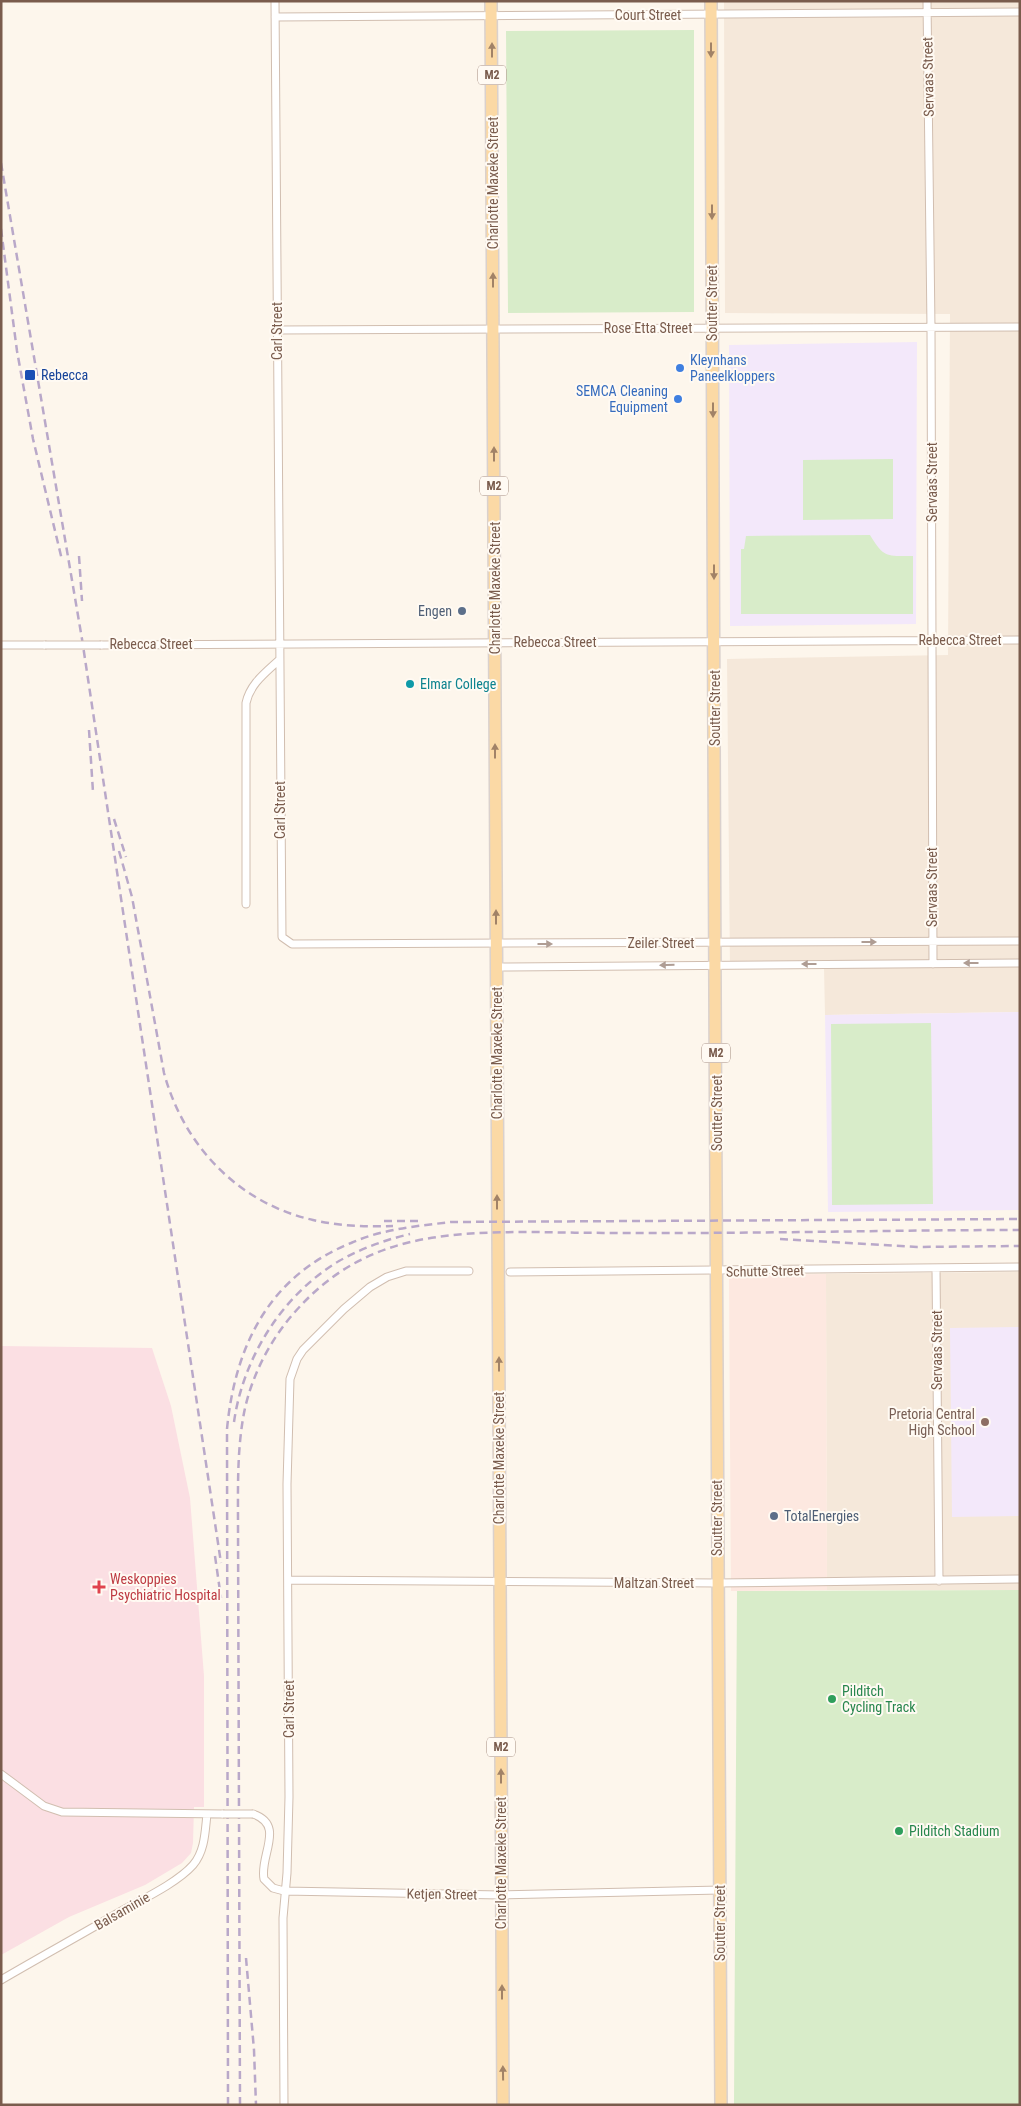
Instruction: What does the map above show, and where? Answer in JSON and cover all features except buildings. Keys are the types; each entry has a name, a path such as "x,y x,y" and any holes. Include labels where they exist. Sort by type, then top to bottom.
{"main road":[{"name":"Charlotte Maxeke Street","path":"491,1 503,2105"},
{"name":"Soutter Street","path":"710,1 718,1272 717,1583 722,2105"}],"street":[{"name":"Carl Street","path":"275,1 280,933 288,943 302,944"},
{"name":"Servaas Street","path":"927,1 932,328 933,964"},
{"name":"Court Street","path":"275,17 1020,12"},
{"name":"Rose Etta Street","path":"277,330 1020,327"},
{"name":"Rebecca Street","path":"1,645 1020,640"},
{"path":"246,904 246,703 248,693 253,685 279,660"},
{"name":"Zeiler Street","path":"302,944 1020,941"},
{"name":"Zeiler Street","path":"497,967 1020,963"},
{"name":"Schutte Street","path":"510,1272 718,1272 1020,1267"},
{"name":"Servaas Street","path":"936,1268 939,1581"},
{"name":"Carl Street","path":"284,2105 282,1962 289,1798 287,1484 290,1379 300,1355 327,1326 370,1287 396,1273 417,1270 469,1271"},
{"name":"Maltzan Street","path":"288,1580 717,1583 1020,1579"},
{"path":"1,1774 34,1800 55,1810 109,1814 253,1814 265,1820 270,1829 263,1870 264,1879 273,1888 284,1891"},
{"name":"Balsaminie","path":"1,1980 153,1893 193,1865 201,1851 205,1837 207,1814"},
{"name":"Ketjen Street","path":"284,1891 501,1895 720,1890"}],"shaded area":[{"path":"724,1 1020,1 1020,1012 825,1015 824,968 730,969 727,659 948,655 950,314 725,313"},
{"path":"917,342 916,624 730,626 729,345"},
{"path":"1020,1012 1020,1210 828,1212 825,1015"},
{"path":"1020,1272 1020,1590 827,1590 826,1274"},
{"path":"826,1274 827,1590 731,1591 729,1275"},
{"name":"Pretoria Central High School","path":"1020,1327 1020,1516 952,1517 950,1328"},
{"name":"Weskoppies Psychiatric Hospital","path":"1,1346 152,1348 171,1406 190,1498 204,1676 204,1807 194,1807 191,1853 182,1863 145,1885 69,1917 1,1955"}],"green space":[{"path":"694,30 694,312 508,313 506,31"},
{"path":"893,459 893,519 803,520 803,460"},
{"path":"870,535 879,548 887,554 913,556 913,614 741,614 741,549 744,549 746,536"},
{"path":"931,1023 933,1204 832,1205 831,1024"},
{"path":"1020,1590 1020,2105 734,2105 737,1591"}],"railway":[{"path":"1,163 82,639 221,1563"},
{"path":"1,229 17,351 33,439 62,560"},
{"path":"79,556 82,601"},
{"path":"89,730 93,792"},
{"path":"114,819 126,857"},
{"path":"119,851 132,897 164,1073 173,1100 185,1124 200,1147 218,1168 238,1185 261,1200 286,1212 333,1224 393,1226"},
{"path":"228,2105 227,1429 231,1399 238,1370 248,1342 261,1317 278,1294 298,1274 322,1257 363,1238 388,1231 451,1222 1020,1219"},
{"path":"384,1221 419,1221"},
{"path":"240,2105 239,1455 244,1413 251,1386 269,1347 294,1313 320,1287 347,1268 375,1254 404,1244 435,1237 500,1232 711,1233 1020,1230"},
{"path":"234,1422 246,1375 256,1352 268,1330 300,1291 318,1275 348,1256 374,1245 410,1234"},
{"path":"780,1239 917,1247 1020,1246"},
{"path":"215,1556 221,1598"},
{"path":"246,1958 254,2050 256,2105"}],"place":[{"name":"Kleynhans Paneelkloppers","path":"680,368"},
{"name":"Rebecca","path":"30,375"},
{"name":"SEMCA Cleaning Equipment","path":"678,399"},
{"name":"Engen","path":"462,611"},
{"name":"Elmar College","path":"410,684"},
{"name":"Pretoria Central High School","path":"985,1422"},
{"name":"TotalEnergies","path":"774,1516"},
{"name":"Weskoppies Psychiatric Hospital","path":"99,1587"},
{"name":"Pilditch Cycling Track","path":"832,1699"},
{"name":"Pilditch Stadium","path":"899,1831"}]}
